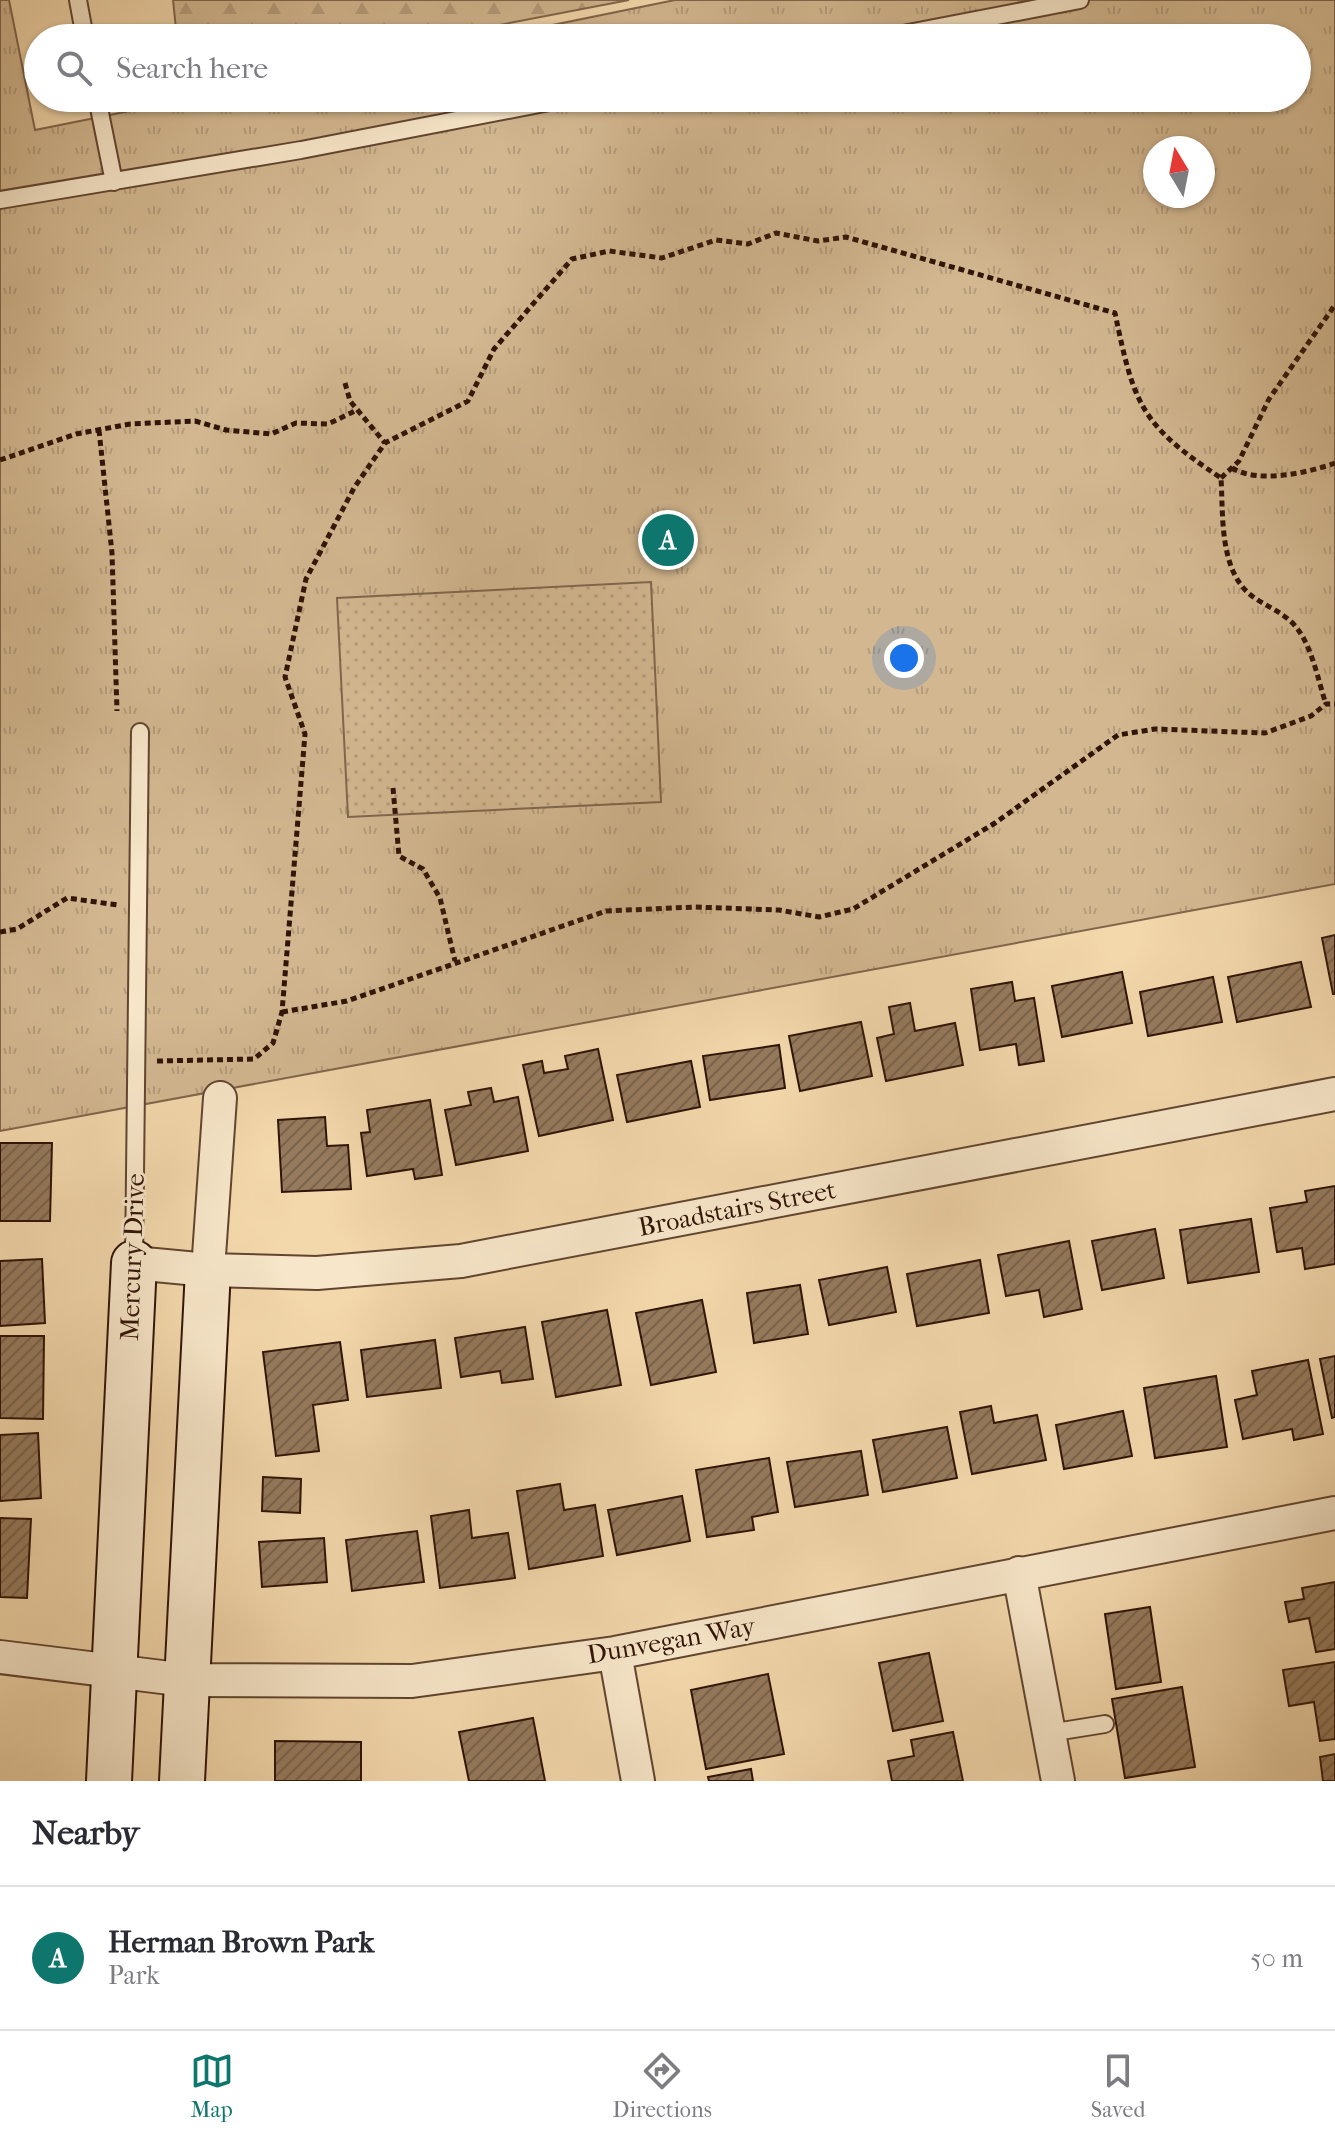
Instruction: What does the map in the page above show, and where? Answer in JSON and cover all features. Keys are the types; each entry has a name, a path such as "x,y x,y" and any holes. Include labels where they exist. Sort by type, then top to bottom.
{"street":[{"name":"Broadstairs Street","path":"134,1263 208,1270 317,1273 461,1261 1335,1094"},
{"path":"182,1781 208,1270 220,1098"},
{"name":"Mercury Drive","path":"109,1781 134,1263"},
{"name":"Dunvegan Way","path":"0,1657 186,1680 412,1681 615,1653 1335,1513"},
{"path":"1019,1573 1058,1781"},
{"path":"615,1653 638,1781"}],"lane":[{"path":"78,0 82,24"},
{"path":"955,24 1080,0"},
{"path":"100,112 114,182"},
{"path":"0,200 494,112"},
{"name":"Mercury Drive","path":"134,1263 140,732"},
{"path":"1049,1733 1105,1724"}],"path":[{"path":"136,1062 254,1059 273,1043 282,1012 305,734 285,677 306,579 354,488 385,443 468,401 494,349 572,259 609,251 662,258 716,240 748,244 776,233 818,241 846,237 1115,313 1128,378 1142,411 1182,452 1221,478"},
{"path":"1221,478 1239,461 1269,399 1335,305"},
{"path":"345,383 350,401 385,443"},
{"path":"0,460 99,430 195,421 226,430 271,434 296,423 328,424 357,410"},
{"path":"99,430 112,553 117,711"},
{"path":"1232,468 1245,477 1315,470 1335,463"},
{"path":"1221,478 1224,531 1236,579 1251,597 1290,620 1307,648 1326,704"},
{"path":"282,1012 347,1001 606,911 695,907 779,910 819,917 853,909 995,823 1118,735 1155,729 1265,733 1311,716 1326,704 1335,704"},
{"path":"393,788 399,856 423,869 440,898 455,961"},
{"path":"0,932 17,929 67,898 138,908"}],"green space":[{"path":"0,0 9,0 24,75 24,112 31,112 35,130 124,112 1311,112 1311,24 558,24 675,0 1335,0 1335,884 0,1131"},
{"path":"173,0 629,0 505,24 176,24"},
{"path":"651,582 661,802 348,817 337,598"}],"building":[{"path":"1335,935 1335,994 1333,994 1322,938"},
{"path":"1301,962 1311,1007 1237,1022 1228,977"},
{"path":"1122,972 1132,1023 1062,1037 1052,986"},
{"path":"1213,977 1222,1022 1148,1036 1140,992"},
{"path":"1012,982 1015,1001 1034,998 1044,1061 1019,1065 1016,1044 980,1050 971,989"},
{"path":"910,1003 915,1031 955,1023 963,1065 886,1081 877,1038 894,1034 889,1007"},
{"path":"861,1022 872,1076 800,1091 789,1036"},
{"path":"779,1045 785,1088 710,1100 703,1056"},
{"path":"598,1049 613,1120 539,1136 523,1065 542,1061 544,1073 568,1069 565,1056"},
{"path":"691,1061 700,1107 627,1122 617,1075"},
{"path":"491,1088 494,1102 518,1097 528,1151 456,1165 445,1110 471,1105 468,1092"},
{"path":"430,1100 442,1175 415,1179 413,1169 367,1176 361,1133 370,1132 367,1110"},
{"path":"325,1117 327,1146 348,1145 351,1189 282,1192 278,1120"},
{"path":"0,1143 52,1143 50,1221 0,1221"},
{"path":"1335,1186 1335,1264 1305,1269 1302,1248 1277,1252 1270,1208 1307,1202 1305,1191"},
{"path":"1251,1219 1259,1272 1188,1283 1180,1230"},
{"path":"1155,1229 1164,1278 1102,1290 1092,1241"},
{"path":"1069,1241 1082,1309 1044,1317 1039,1290 1006,1296 998,1255"},
{"path":"42,1259 45,1323 0,1326 0,1261"},
{"path":"980,1260 989,1313 917,1326 907,1274"},
{"path":"887,1267 896,1312 829,1325 819,1280"},
{"path":"800,1285 808,1334 754,1343 747,1293"},
{"path":"702,1300 716,1372 651,1385 636,1313"},
{"path":"607,1310 621,1385 556,1397 542,1322"},
{"path":"525,1327 533,1379 502,1383 500,1371 461,1377 455,1338"},
{"path":"0,1336 44,1336 43,1419 0,1418"},
{"path":"435,1340 441,1388 367,1397 361,1350"},
{"path":"340,1342 348,1400 313,1405 319,1451 276,1456 263,1352"},
{"path":"1335,1356 1335,1417 1332,1418 1320,1359"},
{"path":"1308,1360 1323,1434 1294,1440 1292,1429 1243,1439 1235,1400 1257,1395 1252,1371"},
{"path":"1216,1376 1227,1447 1155,1458 1144,1388"},
{"path":"991,1406 994,1423 1037,1415 1046,1460 972,1474 960,1412"},
{"path":"1123,1411 1132,1456 1064,1469 1056,1425"},
{"path":"947,1427 957,1478 883,1492 873,1440"},
{"path":"38,1433 41,1498 0,1501 0,1435"},
{"path":"861,1451 868,1495 795,1507 787,1462"},
{"path":"769,1458 778,1512 752,1517 754,1530 707,1537 696,1470"},
{"path":"263,1477 301,1479 300,1513 262,1511"},
{"path":"560,1484 564,1510 595,1505 603,1556 529,1569 517,1491"},
{"path":"682,1496 690,1541 617,1555 608,1510"},
{"path":"469,1510 472,1538 508,1533 515,1578 440,1588 431,1516"},
{"path":"0,1518 31,1519 27,1598 0,1597"},
{"path":"417,1531 424,1582 352,1591 346,1540"},
{"path":"324,1538 327,1582 262,1587 259,1542"},
{"path":"1335,1582 1335,1649 1316,1652 1309,1618 1289,1622 1285,1602 1304,1599 1302,1588"},
{"path":"1150,1607 1161,1682 1116,1689 1105,1614"},
{"path":"929,1653 943,1721 893,1731 879,1663"},
{"path":"1335,1662 1335,1739 1320,1741 1314,1702 1289,1706 1283,1670"},
{"path":"768,1674 784,1754 706,1769 691,1690"},
{"path":"1182,1687 1195,1767 1125,1778 1112,1699"},
{"path":"533,1718 545,1781 469,1781 459,1732"},
{"path":"953,1732 963,1781 892,1781 888,1761 914,1756 911,1740"},
{"path":"275,1741 361,1742 361,1781 275,1781"},
{"path":"1335,1754 1335,1781 1323,1781 1320,1757"},
{"path":"751,1769 753,1781 709,1781 708,1777"}],"place":[{"name":"Herman Brown Park","path":"668,540"}]}
